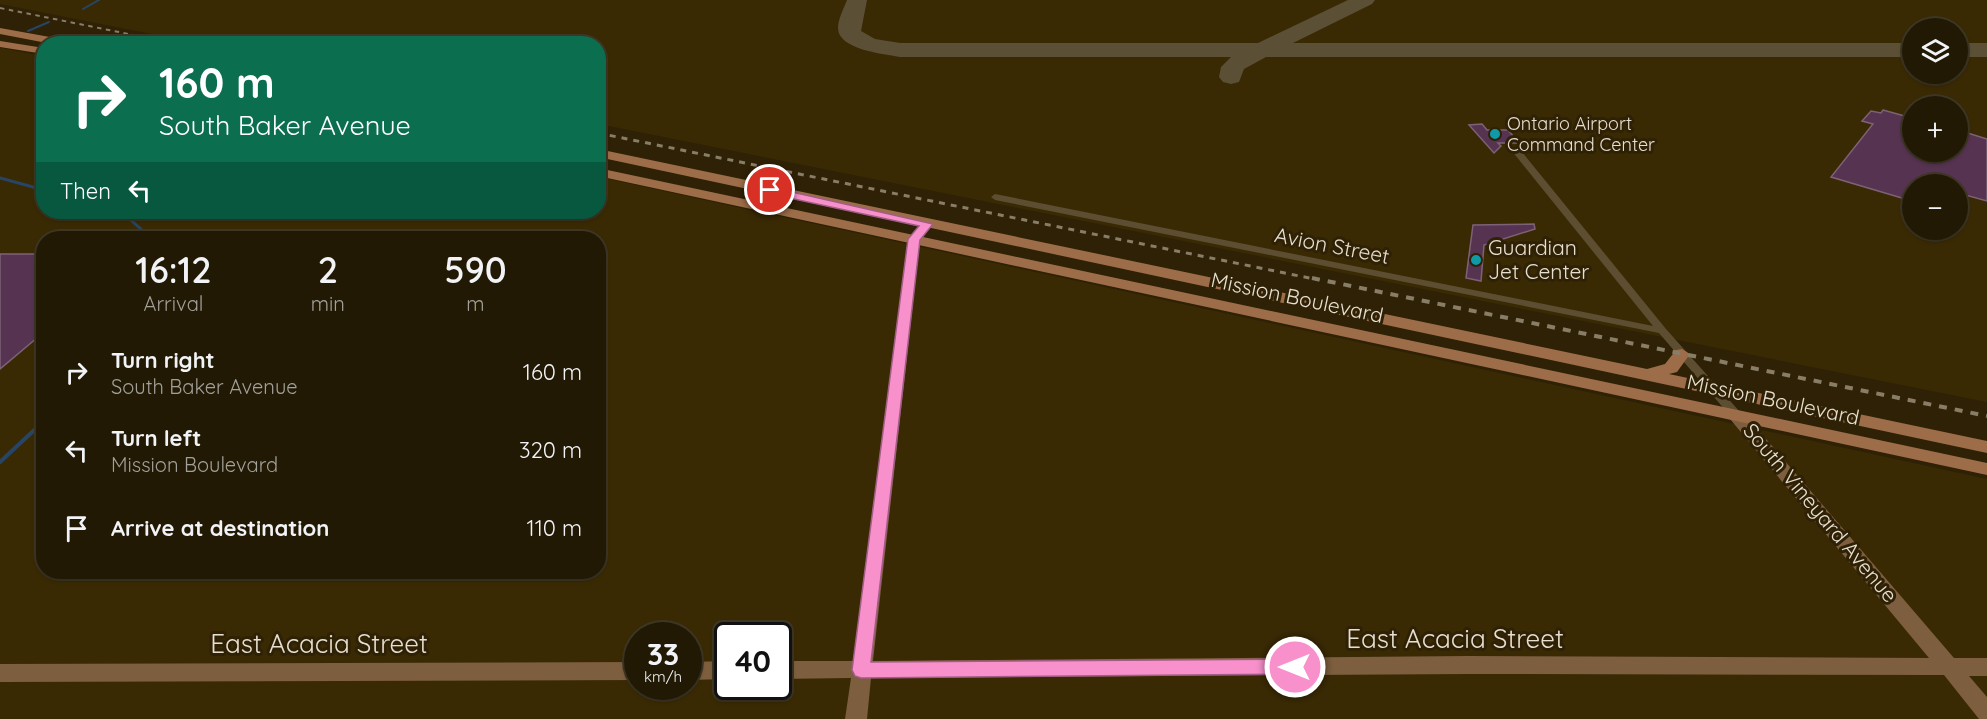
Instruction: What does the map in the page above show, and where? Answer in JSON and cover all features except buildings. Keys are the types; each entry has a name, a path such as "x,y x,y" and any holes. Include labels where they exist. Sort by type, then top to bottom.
{"main road":[{"path":"0,31 36,38"},
{"path":"0,44 36,50"},
{"name":"Mission Boulevard","path":"606,155 1987,447"},
{"name":"Mission Boulevard","path":"606,174 1987,469"},
{"path":"1639,372 1664,372 1676,364 1682,354"}],"street":[{"name":"South Vineyard Avenue","path":"1515,149 1662,331 1987,712"},
{"name":"Avion Street","path":"995,197 1662,331"},
{"path":"856,719 914,239 927,224"},
{"name":"East Acacia Street","path":"792,670 1468,665 1987,667"},
{"name":"East Acacia Street","path":"0,673 624,671"}],"shaded area":[{"path":"0,0 1987,0 1987,402 606,125 606,36 162,36 0,4"},
{"path":"0,48 36,55 36,219 606,219 606,179 1987,479 1987,719 0,719"}],"waterway":[{"path":"83,9 99,0"},
{"path":"28,31 49,22"},
{"path":"0,178 36,188"},
{"path":"130,219 143,231"},
{"path":"0,462 36,428"}],"taxiway":[{"path":"857,0 849,28 851,34 869,45 900,50 1262,50"},
{"path":"1262,50 1365,0"},
{"path":"1231,77 1233,67 1241,60 1262,50"},
{"path":"1262,50 1902,50"},
{"path":"1968,50 1987,50"}],"railway":[{"path":"0,8 138,36"},
{"path":"606,135 1319,280"},
{"path":"1312,278 1987,416"}],"place":[{"name":"Ontario Airport Command Center","path":"1495,134"},
{"name":"Guardian Jet Center","path":"1476,260"}],"route":[{"path":"770,190 927,224 914,239 861,670 1295,667"}]}
